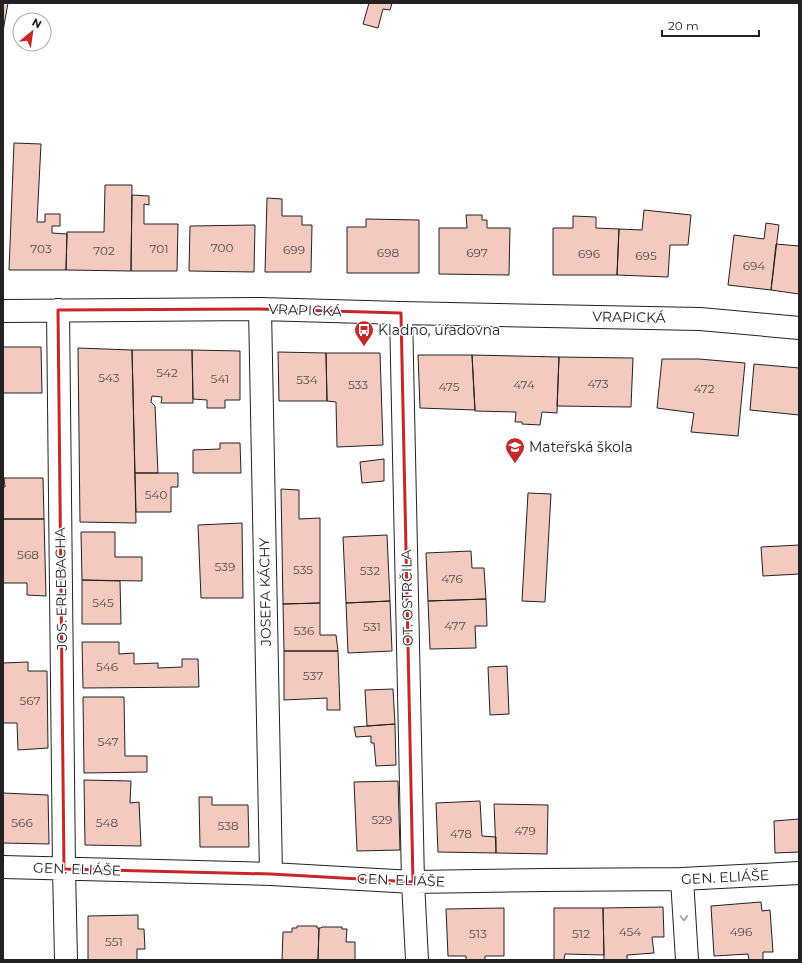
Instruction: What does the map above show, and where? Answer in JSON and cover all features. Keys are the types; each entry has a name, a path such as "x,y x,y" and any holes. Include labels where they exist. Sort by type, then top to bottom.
{"street":[{"name":"VRAPICKÁ","path":"3,311 260,309 700,319 799,328"},
{"name":"JOSEFA KÁCHY","path":"260,309 271,874"},
{"name":"JOS. ERLEBACHA","path":"58,310 66,960"},
{"name":"OT. OSTRČILA","path":"400,313 413,882 417,960"},
{"name":"GEN. ELIÁŠE","path":"3,867 271,874 413,882 682,879 799,873"},
{"path":"682,879 687,960"}],"highlighted area":[{"path":"260,309 401,313 413,882 271,874 64,869 58,310"}],"building":[{"path":"3,3 8,3 3,31"},
{"path":"369,3 392,3 390,10 383,9 378,28 363,24"},
{"path":"14,143 41,144 37,222 45,222 45,214 60,214 60,226 52,226 52,233 67,234 66,270 9,270"},
{"path":"105,185 132,185 131,271 66,270 67,232 104,232"},
{"path":"132,195 149,196 149,205 144,204 144,224 178,224 177,271 131,271"},
{"path":"267,198 282,199 282,216 302,216 302,225 312,225 311,272 265,272"},
{"path":"644,210 691,215 688,245 670,245 668,277 617,275 619,229 642,230"},
{"path":"466,215 482,215 482,220 487,220 487,228 510,228 509,275 439,274 439,228 467,228"},
{"path":"573,216 596,217 596,228 619,229 617,275 553,275 553,228 573,228"},
{"path":"366,219 419,220 419,273 347,273 347,227 366,227"},
{"path":"766,223 779,225 771,290 728,285 734,235 764,239"},
{"path":"255,225 254,272 189,271 190,226"},
{"path":"776,244 799,246 799,294 771,290"},
{"path":"3,347 41,347 42,393 3,393"},
{"path":"78,348 132,350 136,523 80,522"},
{"path":"132,350 192,350 193,403 161,403 162,397 152,396 151,402 155,406 158,473 135,473"},
{"path":"192,350 240,351 240,400 225,400 225,408 207,408 207,400 193,399"},
{"path":"278,352 326,353 327,401 279,401"},
{"path":"326,353 380,353 383,445 337,447 336,402 327,401"},
{"path":"418,355 472,355 475,410 420,408"},
{"path":"472,355 559,357 557,413 542,412 540,425 515,422 516,412 475,411"},
{"path":"559,357 633,358 631,407 557,406"},
{"path":"662,359 699,359 745,363 738,436 691,432 694,413 657,408"},
{"path":"754,364 799,368 799,415 750,410"},
{"path":"220,443 240,443 241,473 193,473 193,450 220,449"},
{"path":"384,459 384,481 362,483 360,462"},
{"path":"135,473 178,473 178,487 171,487 171,512 136,512"},
{"path":"4,478 43,478 44,519 3,519 3,487 5,487"},
{"path":"281,489 299,490 299,519 320,518 320,603 283,604"},
{"path":"528,493 551,494 545,602 522,601"},
{"path":"3,519 44,519 46,596 27,595 27,583 3,583"},
{"path":"242,523 243,598 201,598 198,525"},
{"path":"81,532 115,532 115,557 142,557 142,581 82,580"},
{"path":"387,535 390,601 346,603 343,537"},
{"path":"799,545 799,574 763,576 761,547"},
{"path":"471,551 472,568 484,568 486,599 428,601 426,553"},
{"path":"82,580 120,581 121,624 82,624"},
{"path":"486,599 487,626 475,626 476,648 430,649 428,601"},
{"path":"390,601 392,651 348,653 346,603"},
{"path":"320,603 320,635 336,635 338,651 284,651 283,604"},
{"path":"82,642 119,642 119,654 134,653 134,664 158,663 158,668 182,667 182,659 198,659 199,687 83,688"},
{"path":"284,651 338,651 340,710 327,710 327,698 284,700"},
{"path":"28,662 28,671 47,671 48,748 18,750 17,723 3,723 3,663"},
{"path":"507,666 509,714 490,715 488,667"},
{"path":"393,689 395,724 367,726 365,690"},
{"path":"83,697 124,697 125,756 147,756 147,772 84,773"},
{"path":"395,724 396,765 376,766 374,743 371,743 371,736 356,737 354,727"},
{"path":"84,780 131,781 130,803 139,802 141,846 85,845"},
{"path":"398,781 400,850 357,851 354,782"},
{"path":"3,793 48,795 49,844 3,843"},
{"path":"199,797 212,797 212,805 248,805 249,847 200,847"},
{"path":"480,801 482,836 496,837 496,853 438,852 436,803"},
{"path":"494,804 548,805 547,854 496,853"},
{"path":"799,819 799,852 775,853 774,821"},
{"path":"761,902 762,911 770,910 773,952 763,952 763,960 749,960 748,954 714,956 711,906"},
{"path":"663,907 664,937 652,937 654,953 627,955 627,960 604,960 603,908"},
{"path":"504,908 504,956 485,956 485,960 466,960 466,956 448,956 446,909"},
{"path":"554,908 603,908 604,955 565,954 564,960 554,960"},
{"path":"138,915 138,929 144,929 145,949 137,949 137,960 88,960 88,916"},
{"path":"297,926 317,926 317,928 319,928 318,960 282,960 283,932 292,932 292,928 297,928"},
{"path":"342,927 342,929 347,929 346,942 355,942 355,960 318,960 319,928"}],"place":[{"name":"Kladno, úřadovna","path":"364,347"},
{"name":"Mateřská škola","path":"515,464"}]}
